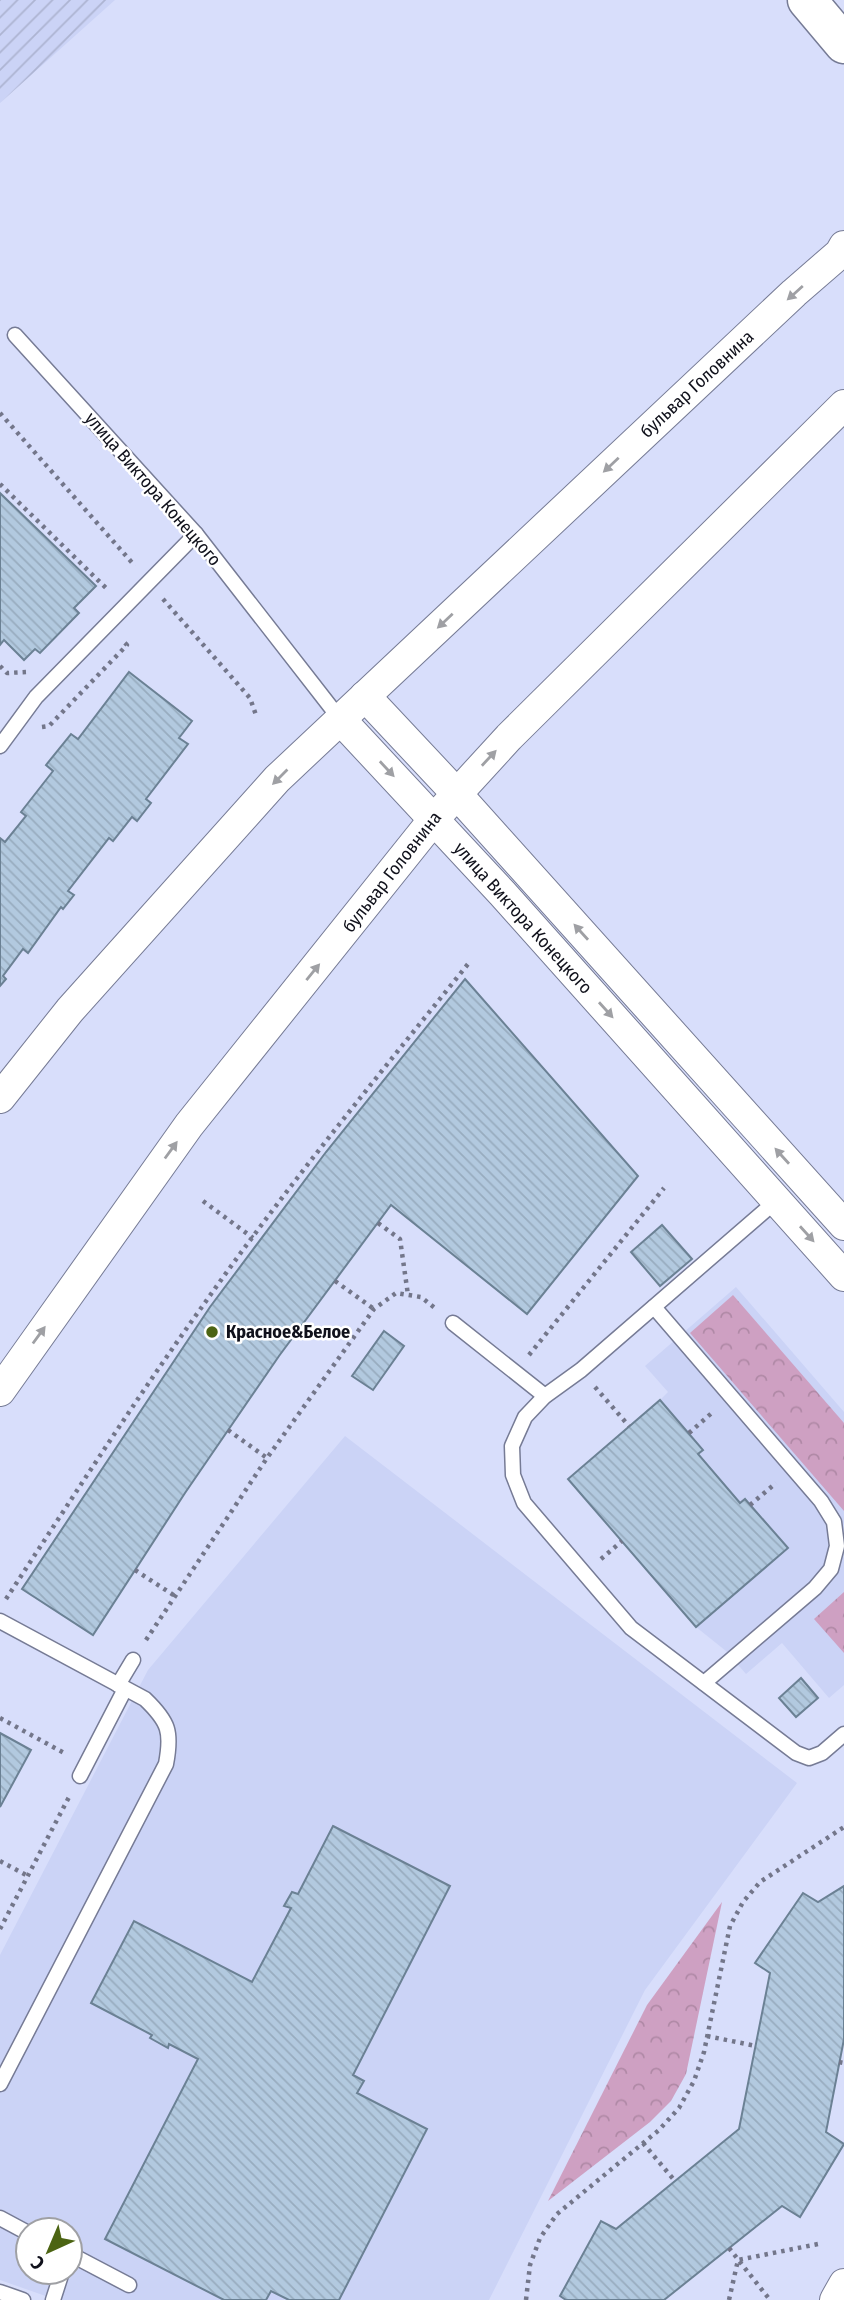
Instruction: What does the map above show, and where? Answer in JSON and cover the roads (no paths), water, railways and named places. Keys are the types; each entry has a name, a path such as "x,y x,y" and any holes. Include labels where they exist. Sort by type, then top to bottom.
{"main road":[{"path":"807,0 844,44"}],"street":[{"name":"бульвар Головнина","path":"0,1098 70,1010 268,789 784,302 840,253 844,246"},
{"name":"бульвар Головнина","path":"0,1391 189,1125 456,793 509,737 844,405"},
{"name":"улица Виктора Конецкого","path":"365,696 456,793 844,1225"},
{"name":"улица Виктора Конецкого","path":"340,719 434,819 844,1276"},
{"path":"835,2300 844,2284"}],"lane":[{"name":"улица Виктора Конецкого","path":"15,335 196,534 340,719"},
{"path":"2,735 196,534"},
{"path":"776,1201 581,1370 545,1396 525,1417 512,1446 513,1475 524,1503 631,1628 796,1753 809,1758 822,1753 844,1734"},
{"path":"654,1307 821,1501 834,1522 837,1546 831,1569 815,1588 704,1684"},
{"path":"453,1323 545,1396"},
{"path":"0,1621 145,1699 163,1716 170,1740 166,1764 0,2084"},
{"path":"83,1770 133,1660"},
{"path":"84,2261 129,2285"},
{"path":"0,2292 23,2300"}],"place":[{"name":"Красное&Белое","path":"212,1332"}]}
